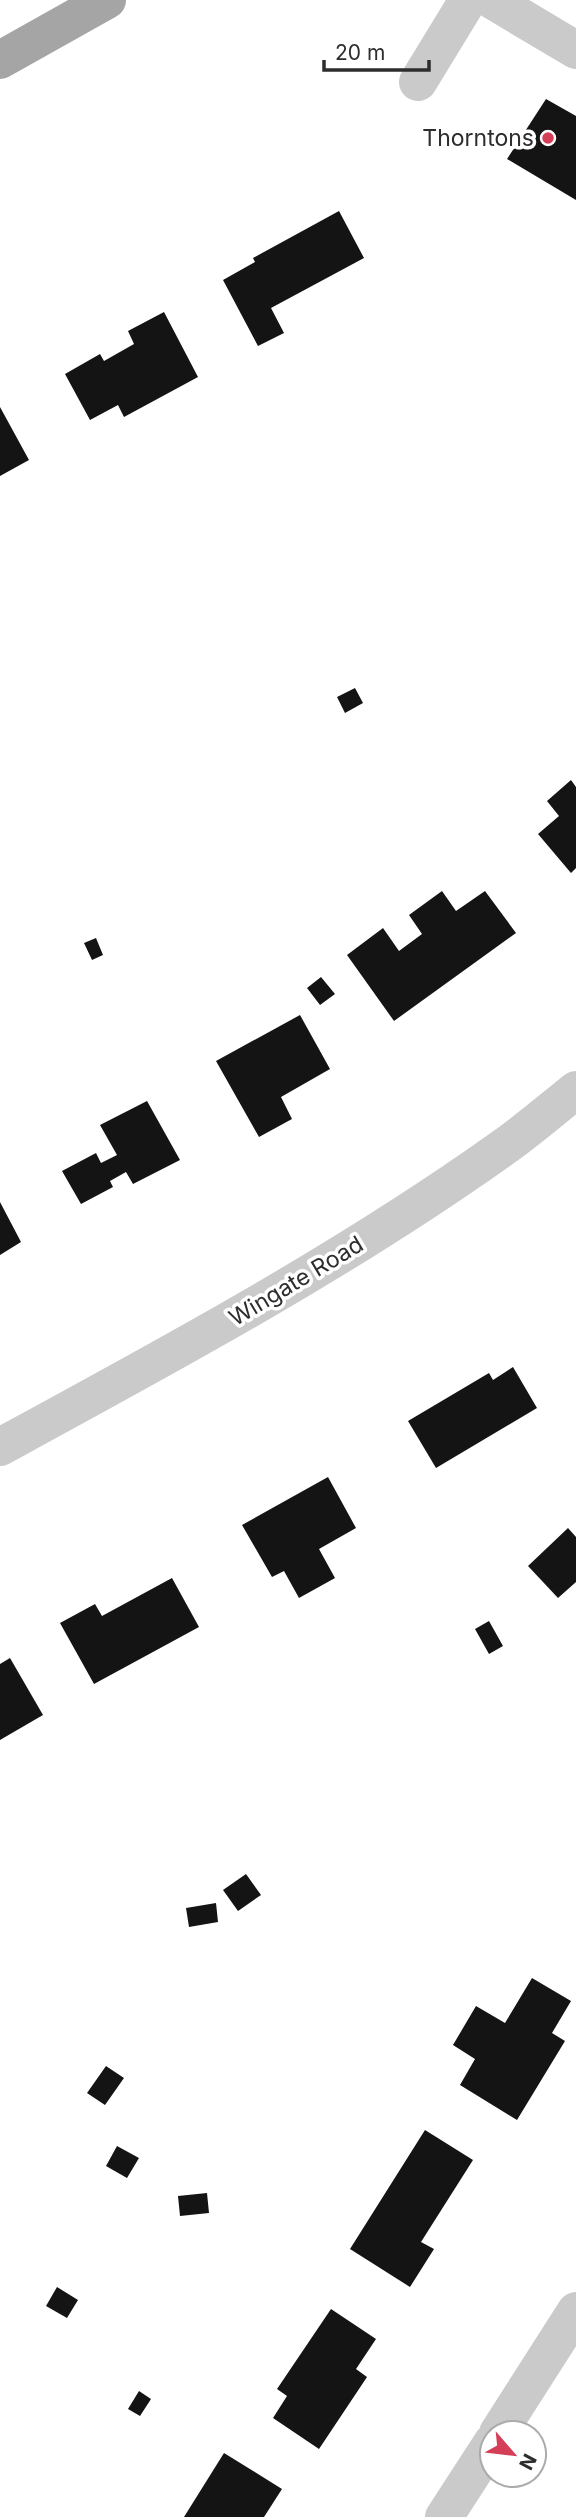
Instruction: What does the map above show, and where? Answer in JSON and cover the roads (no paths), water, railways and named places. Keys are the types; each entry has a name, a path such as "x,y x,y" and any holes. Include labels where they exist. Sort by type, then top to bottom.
{"main road":[{"path":"0,60 103,1"}],"street":[{"path":"418,82 468,0"},
{"path":"492,0 576,50"},
{"name":"Wingate Road","path":"0,1447 223,1326 365,1240 503,1148 576,1090"},
{"path":"507,2419 576,2311"},
{"path":"444,2517 478,2465"}],"place":[{"name":"Thorntons","path":"548,138"}]}
